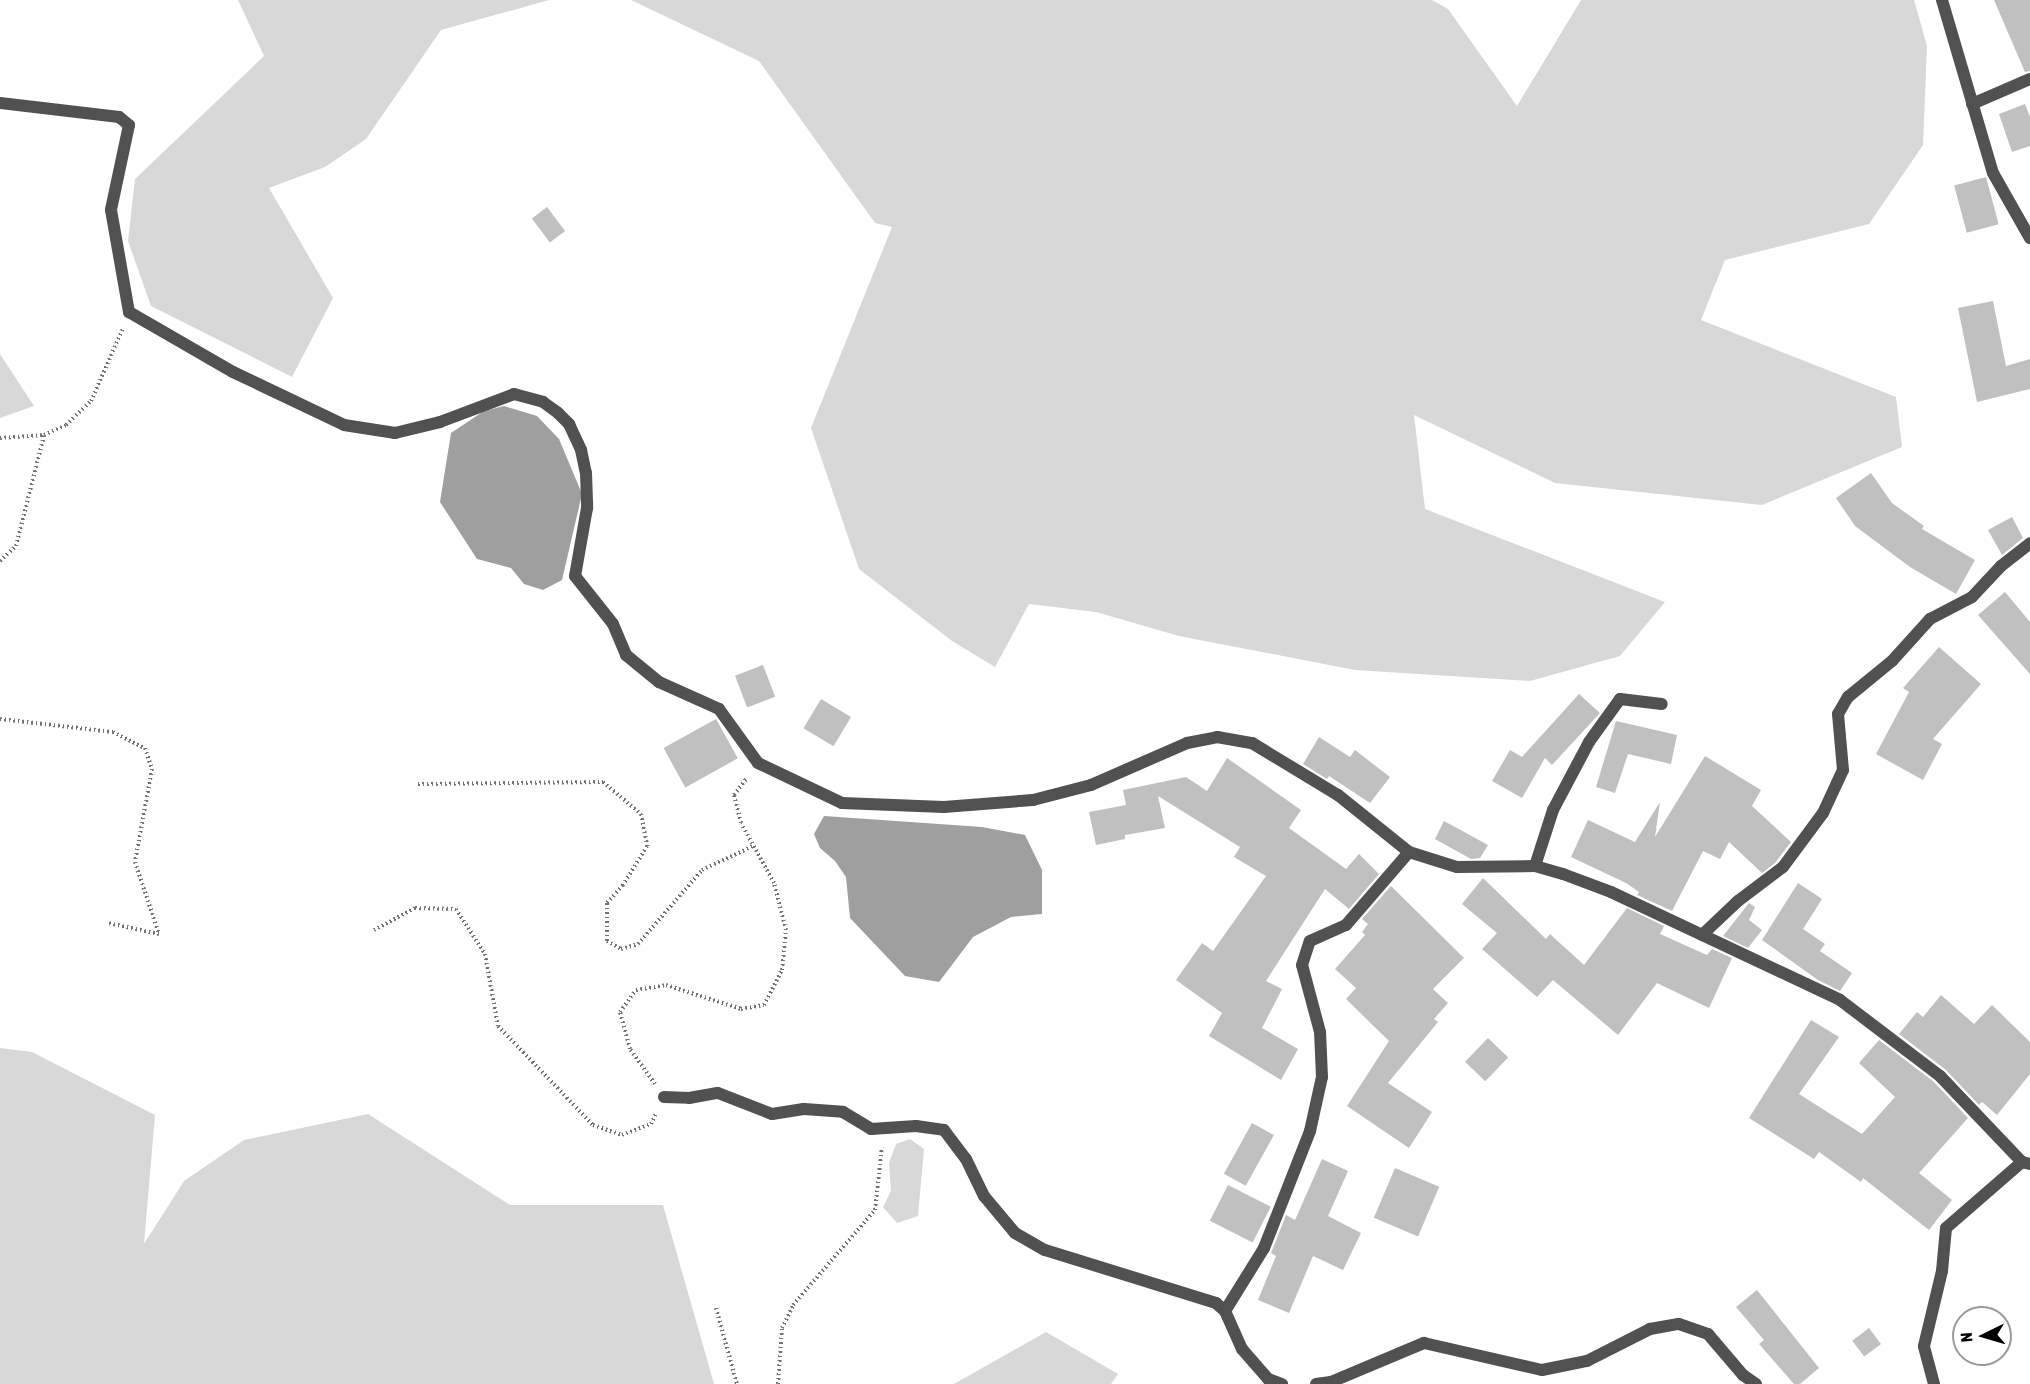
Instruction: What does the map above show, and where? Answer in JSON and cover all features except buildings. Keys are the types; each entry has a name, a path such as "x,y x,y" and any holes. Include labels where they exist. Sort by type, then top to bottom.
{"street":[{"path":"1942,0 1992,173 2030,238"},
{"path":"1972,104 2030,79"},
{"path":"0,104 119,117 129,125 111,210 129,312 232,372 344,425 395,433 440,422 514,394 543,402 568,424 586,473 587,508 575,576 613,624 626,656 659,682 719,709 758,763 842,803 944,807 1033,800 1091,785 1187,743 1217,737 1252,743 1328,789 1409,852 1457,867 1535,866 1611,892 1840,1000 1940,1076 2026,1163 1946,1228 1942,1271 1924,1346 1934,1384"},
{"path":"1702,934 1738,900 1783,867 1823,813 1843,770 1838,714 1848,697 1892,661 1930,619 1972,597 2001,566 2030,543"},
{"path":"1535,866 1553,810 1589,742 1620,699 1662,704"},
{"path":"1225,1311 1264,1248 1310,1131 1322,1077 1320,1032 1302,965 1310,941 1346,926 1409,852"},
{"path":"664,1097 718,1093 772,1114 804,1108 843,1112 871,1129 883,1131 916,1126 944,1130 966,1159 984,1197 1015,1233 1045,1250 1216,1303 1225,1311 1242,1349 1268,1379 1282,1384"},
{"path":"1316,1384 1331,1382 1424,1343 1542,1370 1587,1361 1650,1329 1679,1324 1708,1334 1756,1384"}],"path":[{"path":"0,438 44,435 66,425 91,401 129,312"},
{"path":"0,561 16,546 44,435"},
{"path":"0,719 113,732 145,748 152,769 135,862 159,934 108,923"},
{"path":"375,930 415,908 456,909 486,954 498,1026 593,1125 622,1135 651,1124 664,1097 630,1049 620,1012 636,990 666,985 741,1009 764,1005 782,970 786,930 774,883 741,824 734,795 758,763"},
{"path":"418,784 603,782 641,814 647,846 623,885 607,903 607,941 621,949 638,944 702,870 753,846"},
{"path":"778,1384 782,1328 793,1305 875,1210 883,1131"},
{"path":"716,1308 737,1384"}],"shaded area":[{"path":"238,0 549,0 441,30 366,139 325,167 269,188 333,298 292,377 151,306 128,241 135,179 264,56"},
{"path":"631,0 1432,0 1448,9 1517,106 1581,0 1914,0 1927,46 1923,145 1869,224 1725,260 1701,320 1896,397 1902,447 1762,505 1555,483 1414,415 1425,509 1665,602 1620,656 1530,681 1355,670 1179,636 1096,612 1029,604 995,667 952,641 859,569 811,428 892,227 875,223 759,61"},
{"path":"0,354 34,406 0,418"},
{"path":"504,406 537,416 559,439 582,494 562,580 543,590 524,584 511,568 477,559 440,502 451,433 484,411"},
{"path":"824,816 982,827 1025,835 1042,870 1042,914 1011,917 973,937 939,982 905,976 850,918 846,877 835,861 820,848 814,834"},
{"path":"0,1048 32,1052 155,1115 144,1244 184,1181 244,1140 368,1114 510,1205 663,1205 714,1384 0,1384"},
{"path":"910,1139 924,1149 918,1216 897,1223 883,1207 891,1191 889,1163 896,1144"},
{"path":"1046,1332 1118,1374 1111,1384 954,1384"}]}
